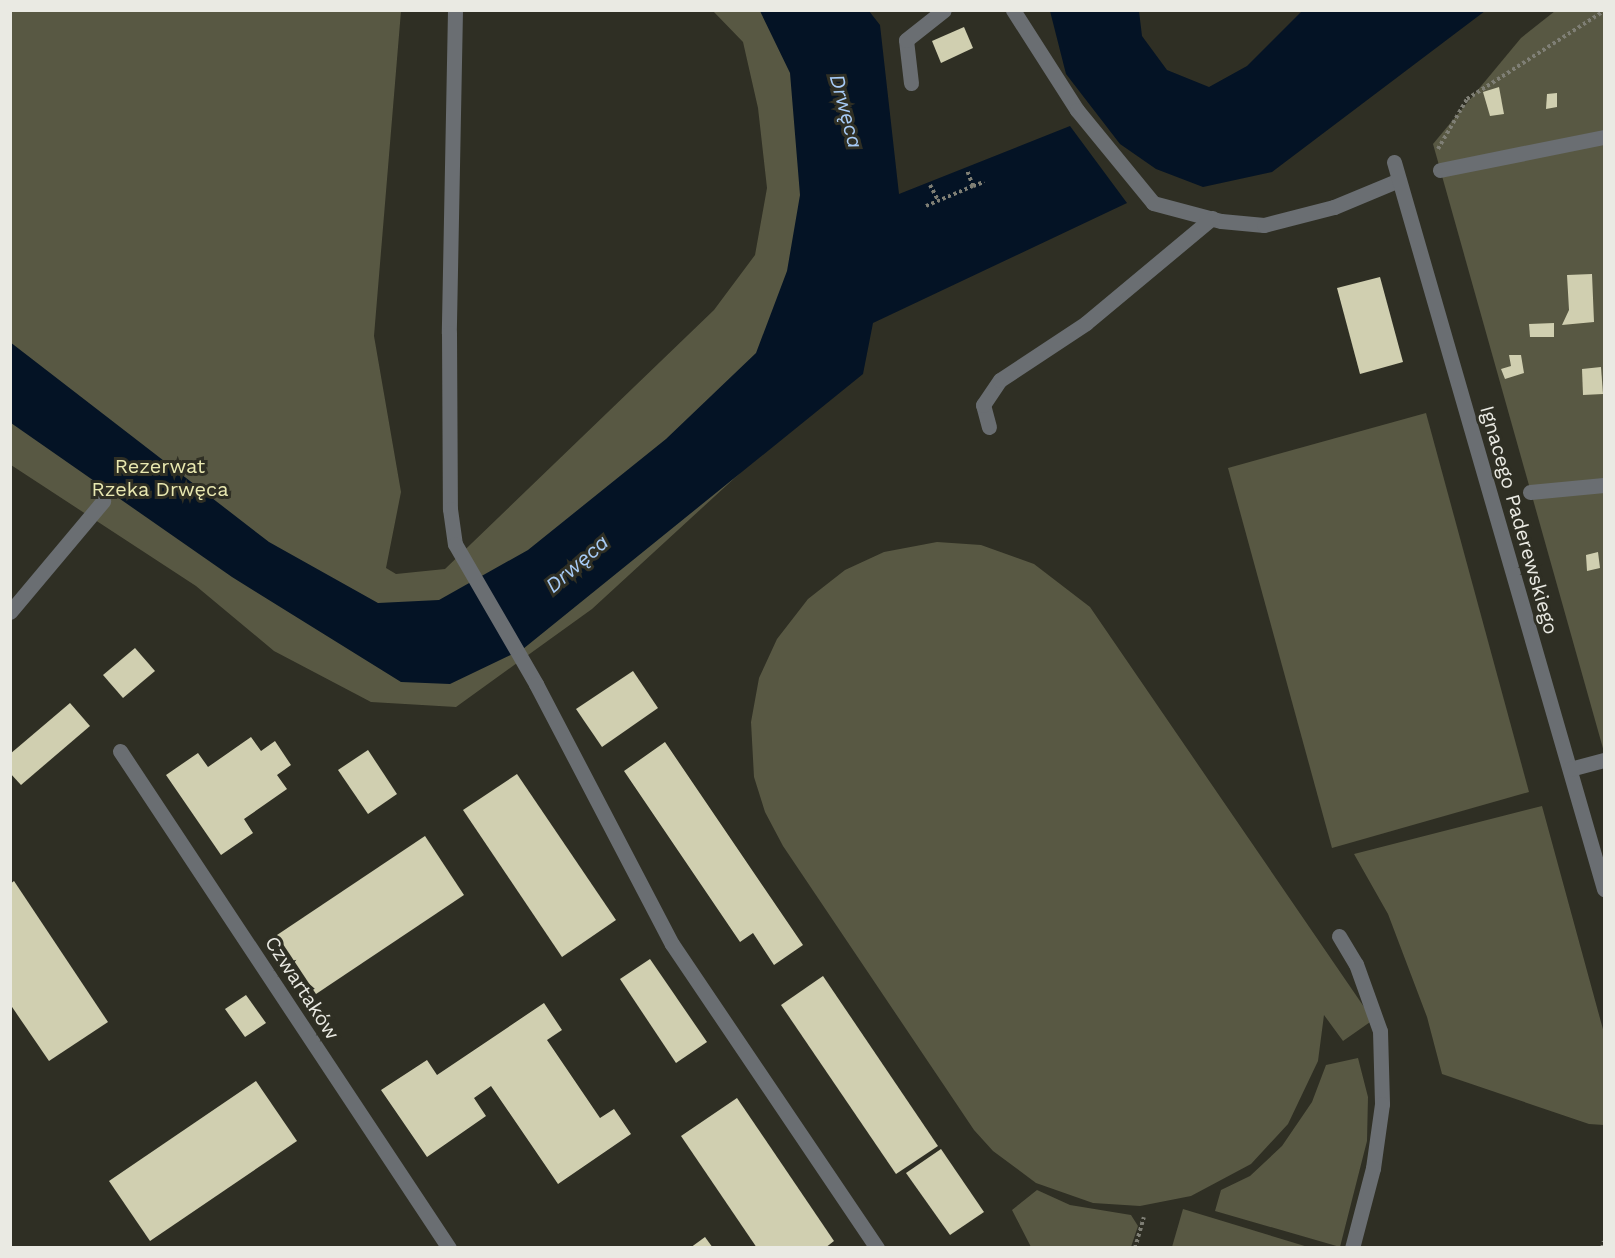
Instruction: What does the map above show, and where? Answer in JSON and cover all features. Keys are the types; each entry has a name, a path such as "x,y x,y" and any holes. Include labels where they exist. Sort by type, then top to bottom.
{"street":[{"path":"455,10 449,345 450,508 455,544 537,684 672,944 877,1248"},
{"path":"911,83 906,40 944,10"},
{"path":"1013,10 1077,110 1153,203 1212,218 1264,225 1334,207 1399,180"},
{"path":"1437,164 1605,137"},
{"name":"Ignacego Paderewskiego","path":"1394,162 1605,889"},
{"path":"989,427 983,405 1000,380 1086,323 1212,218"},
{"path":"1530,492 1605,485"},
{"path":"10,612 103,501"},
{"name":"Czwartaków","path":"120,751 449,1248"},
{"path":"1569,769 1605,760"},
{"path":"1339,936 1356,964 1380,1031 1382,1104 1375,1157 1352,1248"}],"path":[{"path":"1437,164 1467,99 1605,11"},
{"path":"967,170 973,186"},
{"path":"926,206 984,182"},
{"path":"930,185 938,200"},
{"path":"1136,1248 1144,1217"},
{"path":"1602,1248 1605,1241"}],"green space":[{"name":"Rezerwat Rzeka Drwęca","path":"10,11 401,11 374,336 401,492 386,568 396,574 445,569 714,310 755,255 767,188 758,108 743,42 713,11 869,11 896,172 838,351 739,474 592,609 456,707 371,702 274,651 196,586 11,465"},
{"path":"1555,11 1604,11 1604,752 1433,144 1521,38"},
{"path":"1426,413 1529,792 1332,848 1228,468"},
{"path":"937,542 981,545 1034,564 1090,607 1373,1020 1343,1041 1324,1015 1318,1061 1288,1124 1251,1164 1191,1196 1140,1206 1093,1203 1036,1183 993,1151 974,1130 783,846 765,812 754,777 751,722 759,678 777,639 808,599 845,570 884,552"},
{"path":"1542,806 1604,1033 1604,1125 1589,1124 1442,1074 1427,1017 1388,914 1354,854"},
{"path":"1358,1058 1368,1097 1367,1141 1340,1247 1215,1211 1221,1190 1250,1176 1282,1146 1312,1102 1326,1065"},
{"path":"1037,1190 1070,1205 1131,1215 1138,1226 1131,1247 1031,1247 1012,1210"},
{"path":"1183,1209 1308,1247 1172,1247"}],"water":[{"name":"Drwęca","path":"760,11 869,11 880,25 899,194 1070,126 1127,203 873,323 863,374 523,649 450,684 401,682 232,577 11,423 10,342 269,542 378,603 439,600 528,550 666,439 756,353 787,271 800,195 790,73"},
{"path":"1050,11 1139,11 1142,36 1167,70 1209,87 1247,66 1302,11 1485,11 1272,172 1203,187 1156,169 1120,144 1066,74"}],"building":[{"path":"964,27 973,48 941,63 932,41"},
{"path":"1499,87 1504,114 1490,116 1483,92"},
{"path":"1557,93 1557,107 1546,109 1547,94"},
{"path":"1592,274 1594,322 1562,325 1569,310 1567,275"},
{"path":"1380,277 1403,362 1360,374 1337,288"},
{"path":"1554,323 1554,337 1530,337 1529,324"},
{"path":"1509,355 1521,355 1524,373 1505,379 1501,369 1511,366"},
{"path":"1601,367 1603,394 1583,395 1582,369"},
{"path":"1598,552 1600,568 1587,571 1586,555"},
{"path":"135,648 155,671 123,698 103,675"},
{"path":"633,671 658,708 602,747 576,709"},
{"path":"70,703 90,726 21,785 10,773 10,754"},
{"path":"251,737 261,751 275,741 291,765 277,775 287,789 244,819 253,833 221,855 166,775 198,753 208,767"},
{"path":"665,742 803,945 774,965 753,933 740,942 624,771"},
{"path":"368,750 397,794 368,814 338,770"},
{"path":"517,774 616,920 562,957 463,810"},
{"path":"425,836 464,895 316,994 277,935"},
{"path":"14,881 108,1022 49,1061 10,1004 10,884"},
{"path":"650,959 707,1042 676,1063 620,979"},
{"path":"823,976 938,1146 896,1174 781,1005"},
{"path":"246,995 266,1023 245,1037 225,1009"},
{"path":"544,1003 562,1030 547,1040 600,1118 614,1109 631,1134 558,1184 491,1086 474,1098 486,1116 427,1157 381,1090 427,1060 437,1075"},
{"path":"256,1081 297,1141 150,1241 109,1181"},
{"path":"737,1098 834,1241 825,1248 757,1248 681,1136"},
{"path":"941,1149 984,1212 950,1235 906,1173"},
{"path":"705,1237 713,1248 690,1248"}]}
